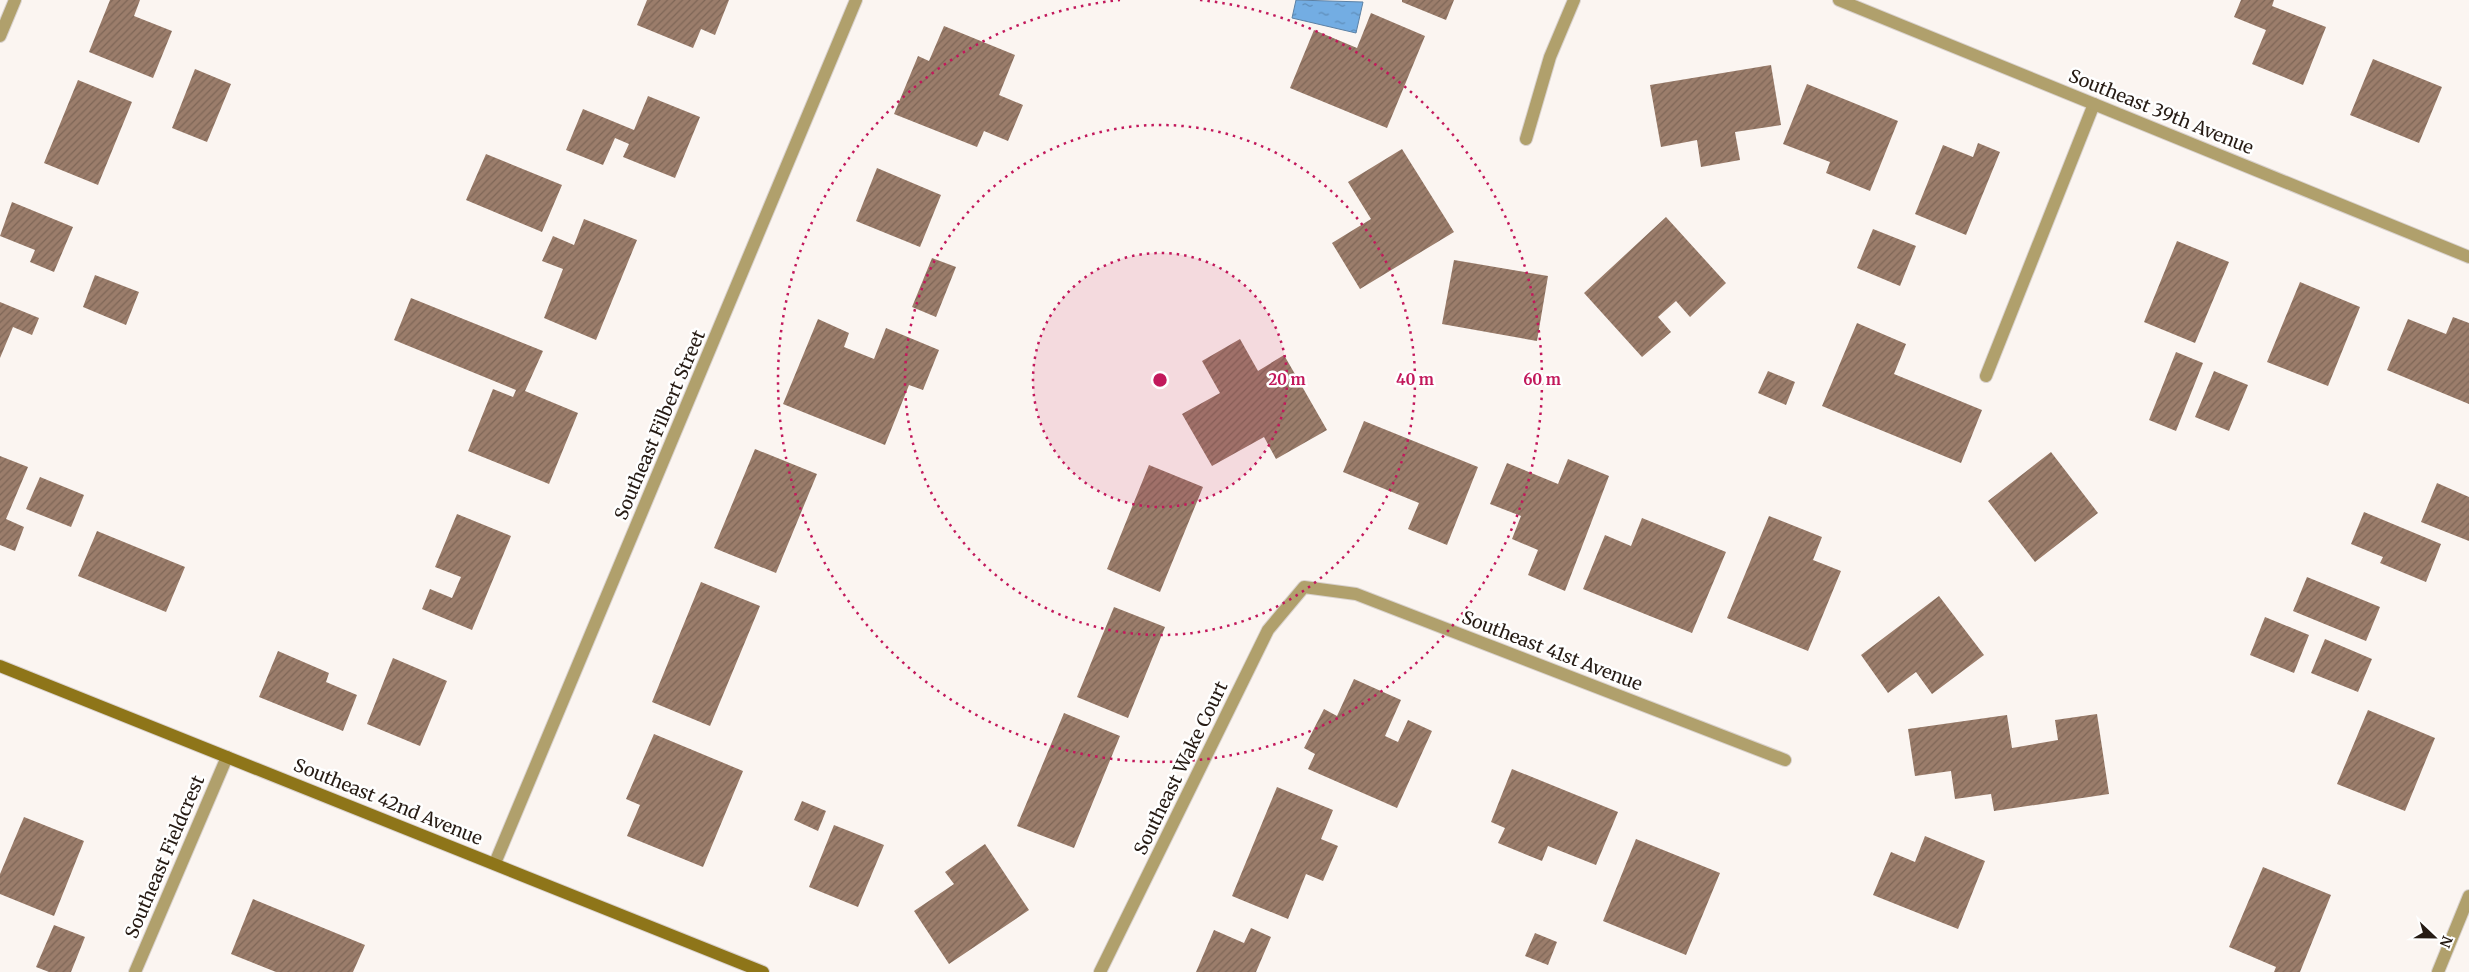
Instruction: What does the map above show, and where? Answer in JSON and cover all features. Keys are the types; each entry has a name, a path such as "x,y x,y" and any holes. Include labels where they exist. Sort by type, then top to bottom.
{"street":[{"path":"0,36 15,0"},
{"name":"Southeast Filbert Street","path":"495,864 856,0"},
{"path":"1526,139 1550,57 1574,0"},
{"name":"Southeast 39th Avenue","path":"1839,0 2469,257"},
{"path":"1986,376 2094,104"},
{"name":"Southeast 41st Avenue","path":"1304,587 1356,594 1785,760"},
{"name":"Southeast Wake Court","path":"1100,972 1268,630 1304,587"},
{"name":"Southeast 42nd Avenue","path":"0,666 762,972"},
{"name":"Southeast Fieldcrest","path":"135,972 227,757"},
{"path":"2438,972 2469,896"}],"water":[{"path":"1296,0 1363,2 1356,33 1292,18"}],"building":[{"path":"110,0 140,0 134,16 172,31 153,78 89,52"},
{"path":"647,0 729,0 715,35 701,29 693,48 637,25"},
{"path":"1402,0 1454,0 1446,20 1402,2"},
{"path":"2241,0 2274,0 2272,6 2326,27 2303,85 2252,64 2266,30 2234,17"},
{"path":"1371,13 1425,36 1387,128 1290,88 1314,30 1357,48"},
{"path":"944,26 1015,55 999,95 1023,105 1008,141 984,131 977,147 894,114 918,56 929,61"},
{"path":"2373,59 2442,87 2419,143 2350,115"},
{"path":"1771,65 1781,125 1735,132 1740,160 1701,167 1697,140 1661,147 1650,85"},
{"path":"195,69 231,84 207,142 172,128"},
{"path":"78,80 132,102 98,185 44,163"},
{"path":"1807,84 1898,121 1870,191 1826,173 1830,162 1783,144"},
{"path":"648,96 700,117 675,178 623,157 629,144 615,138 603,165 566,150 583,109 634,130"},
{"path":"1978,143 2000,152 1966,235 1915,214 1943,145 1973,157"},
{"path":"1402,149 1454,232 1360,289 1332,243 1371,219 1348,182"},
{"path":"486,154 562,185 542,232 466,200"},
{"path":"877,168 941,195 920,247 856,221"},
{"path":"12,202 73,227 54,272 30,262 35,250 0,236"},
{"path":"1666,217 1726,283 1690,317 1676,301 1658,317 1671,332 1642,357 1584,293"},
{"path":"584,219 637,240 596,340 544,318 563,269 542,261 553,236 574,245"},
{"path":"1873,229 1916,246 1900,286 1857,268"},
{"path":"2177,241 2229,262 2195,343 2144,322"},
{"path":"932,258 956,267 936,317 912,307"},
{"path":"1454,260 1548,276 1537,341 1442,324"},
{"path":"95,275 139,292 126,325 83,307"},
{"path":"2300,282 2360,307 2328,386 2267,362"},
{"path":"411,298 543,351 525,391 578,413 549,484 468,451 493,389 513,397 516,390 394,340"},
{"path":"0,302 39,318 32,335 13,327 0,358"},
{"path":"2453,317 2469,323 2469,404 2387,370 2408,319 2446,334"},
{"path":"818,319 849,333 844,347 874,359 886,328 939,350 923,390 909,385 885,445 783,404"},
{"path":"1857,323 1906,344 1894,374 1982,410 1961,463 1822,406"},
{"path":"1240,339 1258,371 1284,355 1327,430 1276,459 1264,437 1212,466 1182,414 1220,393 1202,361"},
{"path":"2176,352 2203,363 2176,431 2149,420"},
{"path":"1768,371 1795,382 1786,405 1758,393"},
{"path":"2214,371 2248,385 2229,431 2195,417"},
{"path":"1364,421 1478,467 1447,545 1408,529 1419,503 1343,472"},
{"path":"755,449 817,474 776,573 714,548"},
{"path":"2051,452 2098,513 2035,562 1988,501"},
{"path":"0,456 28,467 6,519 24,527 15,551 0,545"},
{"path":"1568,459 1609,476 1565,591 1528,575 1538,550 1512,539 1521,516 1490,504 1507,463 1558,484"},
{"path":"1149,465 1203,487 1160,592 1107,569"},
{"path":"40,477 84,495 71,527 26,509"},
{"path":"2437,483 2469,497 2469,541 2421,522"},
{"path":"2364,512 2441,544 2426,582 2380,563 2383,557 2351,544"},
{"path":"457,514 511,536 472,630 422,609 430,589 452,598 461,577 435,567"},
{"path":"1769,516 1822,537 1813,560 1841,571 1808,651 1727,618"},
{"path":"1642,518 1726,552 1692,633 1583,589 1605,535 1631,546"},
{"path":"97,531 185,567 166,612 78,576"},
{"path":"2307,577 2380,607 2366,641 2293,611"},
{"path":"701,582 760,606 710,726 652,702"},
{"path":"1939,596 1984,655 1932,694 1916,672 1888,693 1861,655"},
{"path":"1114,607 1165,627 1128,718 1077,697"},
{"path":"2265,617 2309,635 2294,673 2250,655"},
{"path":"2325,639 2372,659 2358,692 2311,673"},
{"path":"278,651 329,673 326,682 357,695 343,731 259,697"},
{"path":"393,658 447,681 420,746 367,724"},
{"path":"1354,679 1401,700 1385,736 1398,742 1408,720 1432,731 1397,808 1308,769 1315,754 1304,748 1324,709 1337,716"},
{"path":"2368,710 2435,738 2405,811 2337,784"},
{"path":"1064,713 1120,736 1074,848 1017,826"},
{"path":"2097,714 2109,794 1994,811 1991,794 1955,799 1951,771 1915,776 1908,729 2007,715 2012,748 2058,740 2055,720"},
{"path":"654,734 743,771 703,867 627,836 640,805 626,799"},
{"path":"1512,769 1618,812 1596,865 1548,846 1542,861 1498,843 1505,828 1491,822"},
{"path":"1277,787 1333,810 1321,839 1338,846 1323,881 1306,874 1288,919 1232,896"},
{"path":"802,801 826,811 818,831 794,820"},
{"path":"24,817 84,841 54,916 0,894 0,874"},
{"path":"834,825 884,845 858,907 809,887"},
{"path":"1925,836 1985,861 1958,929 1873,895 1891,852 1915,862"},
{"path":"1636,839 1720,873 1686,955 1603,921"},
{"path":"985,844 1029,910 949,964 914,911 954,884 945,872"},
{"path":"2263,867 2331,895 2300,972 2274,972 2276,967 2229,947"},
{"path":"253,899 365,945 353,972 276,972 231,954"},
{"path":"54,925 85,937 71,972 49,972 36,967"},
{"path":"1251,928 1271,937 1256,972 1196,972 1214,930 1244,943"},
{"path":"1535,933 1557,942 1548,965 1525,956"}]}
